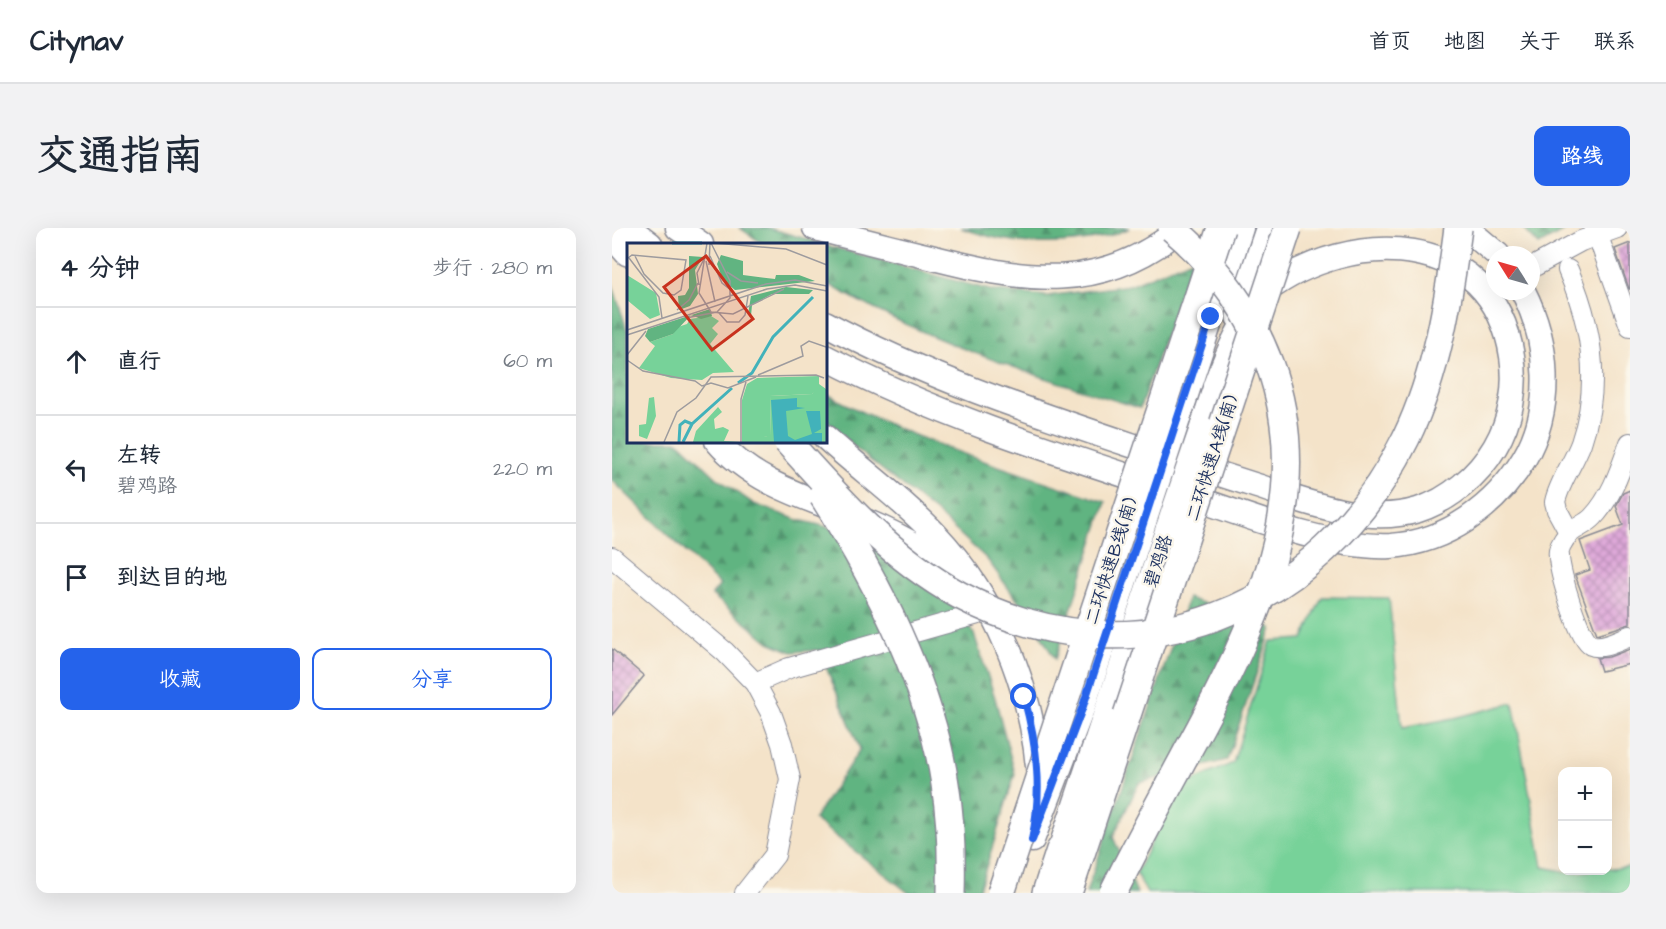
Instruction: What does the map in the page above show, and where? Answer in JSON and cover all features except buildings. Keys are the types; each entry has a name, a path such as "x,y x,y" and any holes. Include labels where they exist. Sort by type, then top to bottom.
{"highway":[{"path":"1113,893 1219,693 1248,632 1270,572 1283,510 1286,478 1285,434 1278,392 1266,354 1249,319 1229,287 1205,259 1172,228"},
{"name":"二环快速B线(南)","path":"1001,893 1221,228"},
{"name":"二环快速A线(南)","path":"1068,893 1288,228"},
{"path":"787,442 843,502 899,554 938,582 991,609 1050,628 1102,634 1156,632 1210,619 1262,596 1310,564 1353,520 1373,495 1407,436 1424,392 1445,312 1458,228"},
{"path":"612,234 627,251"},
{"path":"787,442 820,491 860,559 892,622 921,692 935,737 945,782 951,828 951,893"},
{"name":"碧鸡路","path":"1014,893 1032,840"},
{"name":"碧鸡路","path":"1046,893 1060,850"}],"main road":[{"path":"620,228 627,243"},
{"path":"627,228 641,243"},
{"path":"627,228 649,243"},
{"path":"678,228 700,243"},
{"path":"815,228 981,270 1020,277 1055,278 1088,274 1118,266 1145,253 1181,228"},
{"name":"碧鸡路","path":"1032,840 1083,706 1241,228"},
{"name":"碧鸡路","path":"1060,850 1268,228"},
{"path":"1466,228 1487,246"},
{"path":"826,322 912,365 1002,401 1295,498 1346,512 1376,515 1402,513 1428,506 1455,491 1481,467 1495,447 1506,425 1513,393 1513,361 1506,330 1493,300 1485,287 1462,264 1427,242 1389,232 1370,232 1352,235 1315,249 1281,275 1261,298 1238,334 1215,386"},
{"path":"826,357 930,406 1023,441 1304,533 1357,544 1391,546 1424,540 1457,526 1473,516 1504,487 1527,453 1540,416 1544,377 1540,338 1527,300"},
{"path":"826,438 935,533 960,563 987,606 1018,676 1034,739 1039,781 1032,840"},
{"path":"718,442 736,460 770,482 889,531 928,553 966,582 987,606"}],"street":[{"path":"1540,263 1596,231 1617,228"},
{"path":"1596,231 1630,326"},
{"path":"1568,270 1583,310 1590,342 1592,373 1591,395 1582,439 1555,502 1569,532"},
{"path":"1629,452 1604,504 1592,519 1569,532 1558,554 1581,633 1588,644 1598,648 1630,636"},
{"path":"612,557 724,652 755,683 771,713 782,744 790,779 775,855 745,893"},
{"path":"755,683 789,668 987,606"}],"green space":[{"path":"740,228 768,228 820,243 762,243"},
{"path":"961,228 1130,228 1084,241 1032,243 986,236"},
{"path":"1523,228 1569,228 1539,245"},
{"path":"826,245 993,291 1047,296 1130,285 1192,259 1140,408 1059,383 978,354 900,322 826,283"},
{"path":"612,283 627,330 627,442 679,442 717,478 754,504 795,519 872,538 948,595 974,634 995,698 1015,774 978,893 909,893 814,819 860,749 819,650 792,652 769,642 712,595 720,585 612,480"},
{"path":"826,394 928,441 1106,502 1055,659 1031,619 987,559 938,514 855,448 826,419"},
{"path":"1322,597 1389,598 1402,728 1513,703 1543,867 1558,870 1558,875 1612,875 1612,869 1630,867 1630,893 1147,893 1136,873 1179,787 1233,763 1271,641 1303,639"},
{"path":"1188,598 1272,628 1227,760 1139,783 1113,837 1137,893 1086,893"}],"route":[{"path":"1024,697 1034,739 1039,781 1032,840 1083,706 1211,317"}]}
